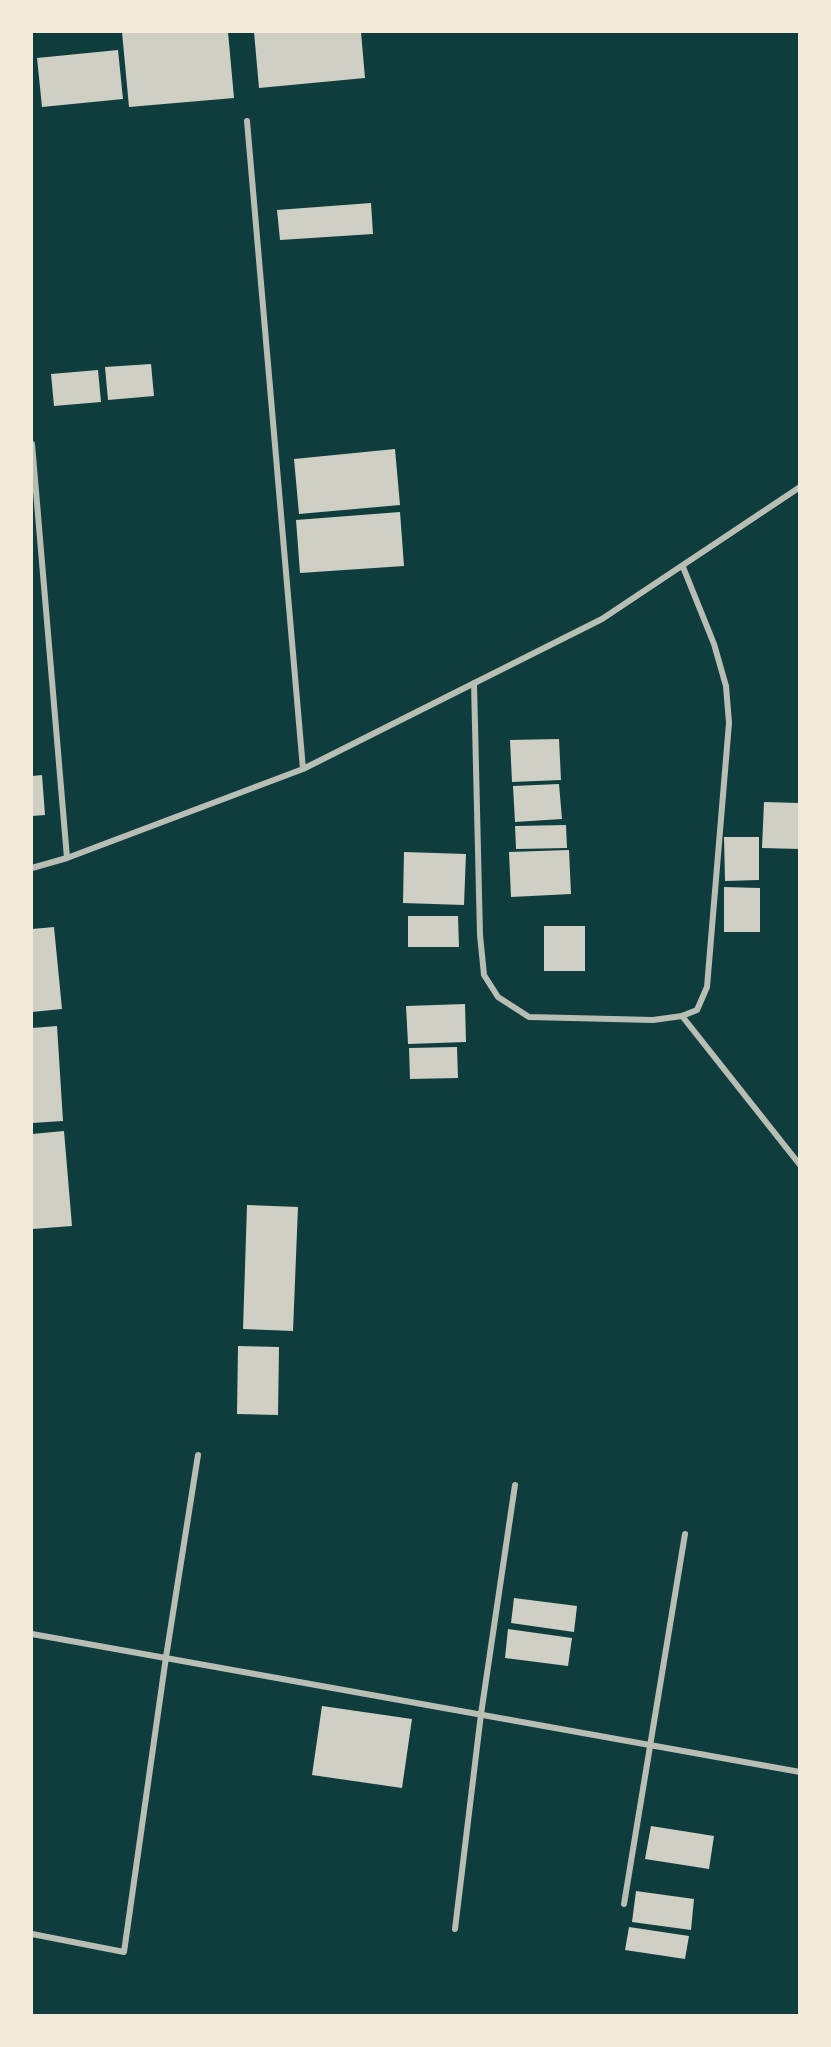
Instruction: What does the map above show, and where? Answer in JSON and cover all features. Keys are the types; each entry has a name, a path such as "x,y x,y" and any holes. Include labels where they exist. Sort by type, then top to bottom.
{"street":[{"path":"247,121 303,769"},
{"path":"32,444 67,858"},
{"path":"32,868 67,858 303,769 602,619 800,487"},
{"path":"474,683 480,935 484,975 498,997 529,1017 653,1020 682,1016 697,1010 707,987 729,723 726,686 714,644 683,567"},
{"path":"682,1016 800,1165"},
{"path":"32,1934 123,1952 198,1455"},
{"path":"455,1929 481,1714 515,1485"},
{"path":"624,1904 685,1534"},
{"path":"32,1634 800,1772"}],"building":[{"path":"122,32 228,32 234,98 129,107"},
{"path":"254,32 361,32 365,78 259,88"},
{"path":"118,50 123,99 42,107 37,58"},
{"path":"371,203 373,234 280,240 277,210"},
{"path":"151,364 154,396 108,400 105,367"},
{"path":"98,370 101,402 54,406 51,374"},
{"path":"395,449 400,505 299,514 294,459"},
{"path":"400,512 404,566 300,573 296,520"},
{"path":"559,739 561,780 512,782 510,740"},
{"path":"42,775 45,815 32,816 32,776"},
{"path":"559,784 562,819 515,822 513,786"},
{"path":"764,802 800,803 800,849 762,848"},
{"path":"566,825 567,848 516,849 515,826"},
{"path":"724,837 759,837 759,880 725,881"},
{"path":"569,850 571,894 511,897 509,852"},
{"path":"404,852 466,854 464,905 403,903"},
{"path":"724,887 760,888 760,932 724,932"},
{"path":"408,916 458,916 459,947 408,947"},
{"path":"544,926 585,926 585,971 544,971"},
{"path":"54,927 62,1009 32,1012 32,929"},
{"path":"465,1004 466,1042 408,1044 406,1006"},
{"path":"57,1026 63,1121 32,1123 32,1028"},
{"path":"457,1047 458,1078 410,1079 409,1048"},
{"path":"64,1131 72,1226 33,1229 32,1134"},
{"path":"247,1205 298,1207 293,1331 243,1329"},
{"path":"238,1346 279,1347 278,1415 237,1414"},
{"path":"514,1598 577,1606 574,1632 511,1623"},
{"path":"508,1629 572,1638 568,1666 505,1658"},
{"path":"322,1706 412,1719 402,1788 312,1775"},
{"path":"651,1826 714,1836 709,1869 645,1859"},
{"path":"636,1891 694,1899 691,1930 632,1922"},
{"path":"629,1927 689,1936 685,1959 625,1950"}]}
